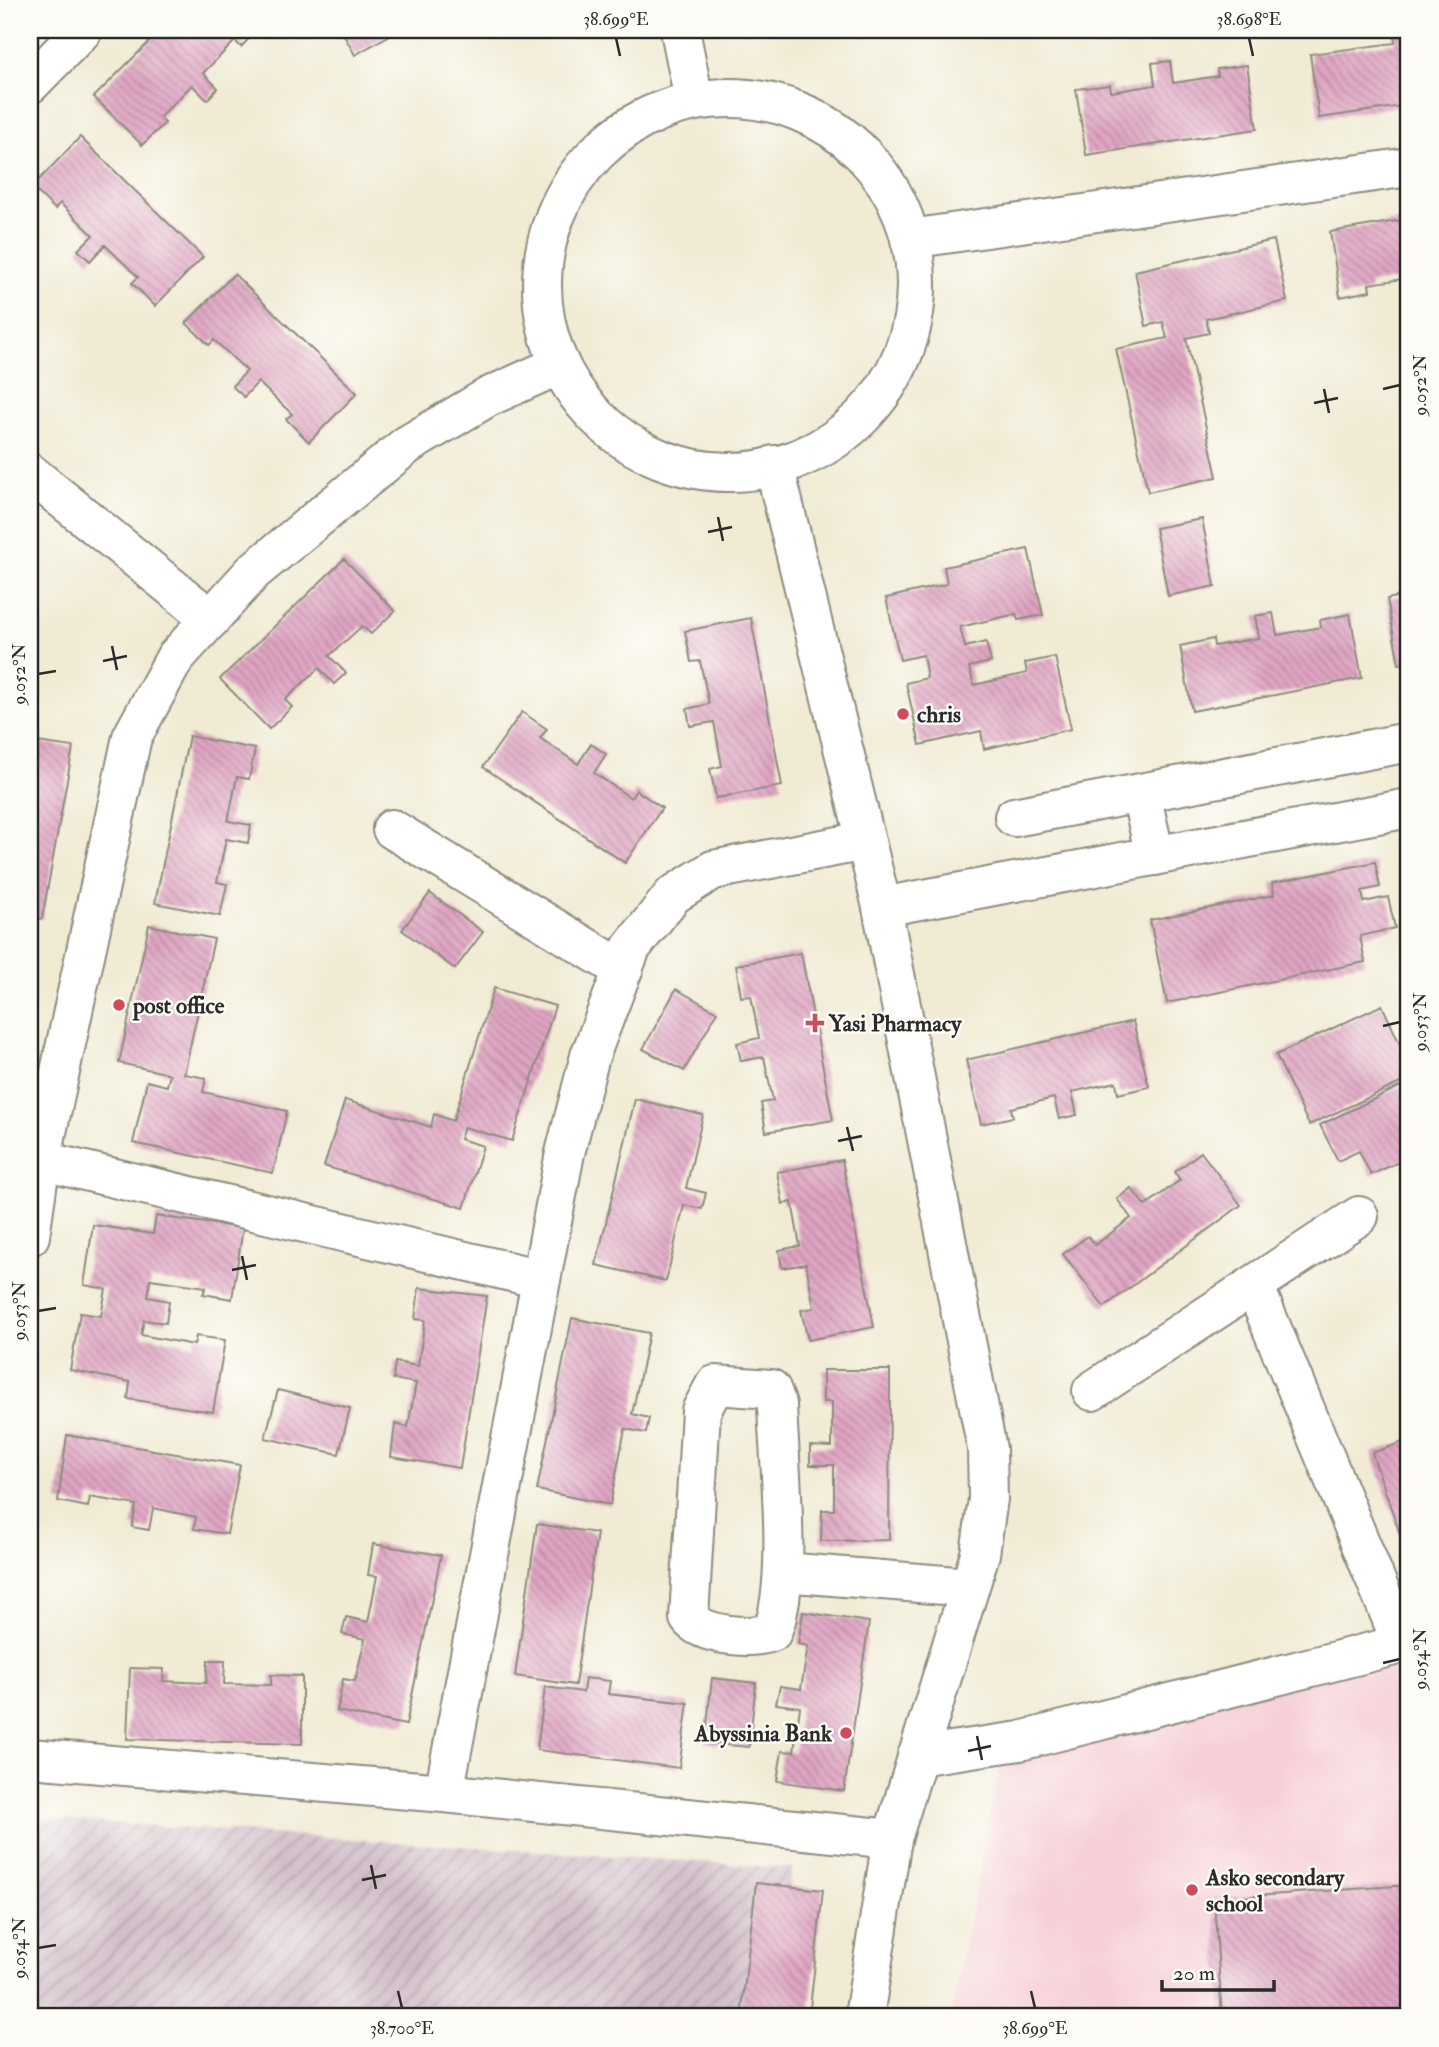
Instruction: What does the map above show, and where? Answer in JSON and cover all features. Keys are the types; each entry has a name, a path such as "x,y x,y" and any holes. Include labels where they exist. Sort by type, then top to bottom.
{"street":[{"path":"30,84 83,30"},
{"path":"680,30 694,100"},
{"path":"716,96 765,99 826,122 878,167 908,220 910,239 918,305 888,387 850,429 793,462 748,472 682,467 651,456 597,420 564,379 545,331 539,273 561,196 625,127 694,100 716,96"},
{"path":"910,239 1409,167"},
{"path":"30,1236 36,1159 132,737 175,658 254,571 407,445 488,397 559,365"},
{"path":"774,465 882,907 987,1449 988,1499 980,1554 892,1839 864,2017"},
{"path":"30,473 211,619"},
{"path":"1014,817 1409,742"},
{"path":"1141,794 1155,856"},
{"path":"882,907 1409,808"},
{"path":"391,829 623,970"},
{"path":"444,1793 565,1153 590,1056 631,948 673,895 713,870 865,841"},
{"path":"36,1159 541,1279"},
{"path":"1092,1391 1359,1216"},
{"path":"917,1756 1020,1741 1406,1645 1254,1285"},
{"path":"715,1385 771,1389 777,1405 783,1572 772,1632 763,1636 704,1632 689,1618 701,1411 715,1385"},
{"path":"783,1572 969,1587"},
{"path":"30,1758 444,1793 892,1839"}],"shaded area":[{"name":"Asko secondary school","path":"1298,1649 1409,1672 1409,2017 951,2017 1000,1762"},
{"path":"30,1818 792,1868 774,2017 30,2017"}],"building":[{"path":"161,30 257,30 241,47 235,41 203,73 218,88 207,100 192,85 160,117 165,123 142,145 94,97"},
{"path":"341,30 394,30 395,32 355,55"},
{"path":"1394,30 1409,30 1409,105 1319,118 1310,54 1395,43"},
{"path":"1170,61 1173,83 1218,76 1217,69 1247,65 1257,129 1086,155 1076,89 1110,85 1111,92 1155,85 1152,63"},
{"path":"80,137 203,257 155,306 132,283 138,277 105,245 90,261 78,250 93,235 60,203 55,209 32,187"},
{"path":"1409,219 1409,278 1369,284 1370,291 1340,297 1330,232"},
{"path":"1274,240 1287,301 1206,319 1209,333 1186,338 1217,477 1148,492 1116,349 1167,338 1163,322 1146,326 1135,271"},
{"path":"234,274 357,393 309,442 286,419 292,414 258,382 244,397 232,386 247,371 214,340 209,345 186,323"},
{"path":"1202,519 1215,586 1168,596 1155,528"},
{"path":"1028,549 1043,615 1018,620 1016,614 960,627 965,647 986,642 991,662 969,667 974,685 1027,673 1025,663 1055,657 1071,729 984,749 981,731 920,745 906,683 927,678 923,655 900,660 886,598 947,584 944,567"},
{"path":"344,559 395,611 371,634 362,626 329,656 346,673 334,684 319,668 285,700 292,707 269,729 220,679"},
{"path":"1409,594 1409,662 1399,664 1387,599"},
{"path":"1273,613 1277,635 1321,627 1320,620 1350,614 1362,678 1192,711 1180,646 1213,639 1214,646 1259,638 1255,616"},
{"path":"751,618 782,786 716,798 710,769 722,766 714,722 690,726 687,709 709,704 700,661 691,662 685,631"},
{"path":"522,712 547,729 540,738 578,764 591,744 606,754 594,773 631,798 636,790 662,808 625,863 483,767"},
{"path":"189,736 255,749 249,779 237,777 228,821 251,825 248,843 226,839 217,882 227,884 220,916 155,903"},
{"path":"30,741 73,747 42,919 30,917"},
{"path":"1375,862 1380,887 1362,891 1364,902 1388,897 1395,928 1360,936 1365,962 1167,1003 1150,920 1274,895 1272,883"},
{"path":"430,893 483,932 455,969 402,930"},
{"path":"149,925 214,939 184,1074 206,1078 203,1092 287,1111 273,1173 133,1143 147,1081 167,1086 170,1074 119,1063"},
{"path":"801,953 833,1120 766,1132 761,1103 773,1101 764,1057 741,1061 737,1043 759,1038 751,996 741,997 736,965"},
{"path":"494,988 555,1006 512,1141 464,1127 460,1139 483,1146 464,1208 324,1166 345,1100 431,1127 434,1114 453,1121"},
{"path":"676,989 717,1012 684,1071 643,1049"},
{"path":"1382,1005 1409,1064 1409,1079 1309,1125 1276,1055"},
{"path":"1133,1021 1149,1087 1118,1094 1116,1082 1072,1092 1077,1115 1059,1119 1054,1098 1011,1108 1013,1117 981,1124 966,1060"},
{"path":"1401,1086 1409,1102 1409,1157 1371,1175 1359,1151 1338,1161 1320,1125"},
{"path":"635,1099 703,1115 686,1188 706,1193 702,1209 684,1205 666,1281 596,1265"},
{"path":"1201,1152 1241,1205 1104,1307 1063,1254 1088,1236 1095,1245 1131,1218 1117,1199 1131,1188 1145,1206 1180,1180 1175,1172"},
{"path":"842,1160 874,1327 808,1340 801,1310 814,1308 806,1264 782,1268 779,1250 800,1246 792,1202 783,1204 777,1172"},
{"path":"156,1216 243,1228 232,1299 203,1294 206,1287 150,1279 148,1297 169,1301 166,1323 144,1320 141,1335 194,1345 196,1336 225,1340 213,1412 128,1399 130,1382 70,1370 80,1313 101,1316 106,1289 84,1285 93,1225 153,1234"},
{"path":"419,1288 487,1296 460,1468 391,1457 395,1424 408,1427 416,1383 393,1379 395,1362 418,1366 425,1320 415,1319"},
{"path":"572,1318 649,1333 632,1414 649,1418 646,1433 625,1429 610,1505 537,1490"},
{"path":"823,1370 890,1370 889,1540 821,1541 822,1510 834,1510 834,1465 810,1465 810,1446 832,1447 832,1402 823,1402"},
{"path":"278,1390 350,1408 339,1454 265,1438"},
{"path":"67,1435 240,1465 227,1534 194,1529 196,1517 153,1508 149,1530 132,1527 136,1505 90,1497 88,1507 58,1501"},
{"path":"1409,1440 1409,1560 1372,1453"},
{"path":"537,1524 597,1533 575,1685 515,1676"},
{"path":"373,1544 441,1555 406,1725 337,1711 343,1679 355,1681 365,1639 342,1634 346,1617 368,1622 377,1576 368,1575"},
{"path":"803,1612 869,1622 844,1791 777,1781 782,1751 794,1752 800,1707 776,1704 780,1686 801,1689 808,1646 798,1644"},
{"path":"208,1661 225,1661 224,1684 271,1685 271,1675 302,1676 302,1744 127,1739 130,1668 164,1669 163,1681 206,1683"},
{"path":"585,1678 610,1681 608,1694 688,1703 679,1768 537,1750 545,1687 583,1692"},
{"path":"712,1678 756,1683 749,1747 705,1743"},
{"path":"756,1883 823,1890 809,2017 741,2017"},
{"path":"1409,1885 1409,2017 1222,2017 1214,1899"}],"place":[{"name":"chris","path":"903,714"},
{"name":"post office","path":"119,1005"},
{"name":"Yasi Pharmacy","path":"815,1023"},
{"name":"Abyssinia Bank","path":"846,1733"},
{"name":"Asko secondary school","path":"1192,1890"}]}
